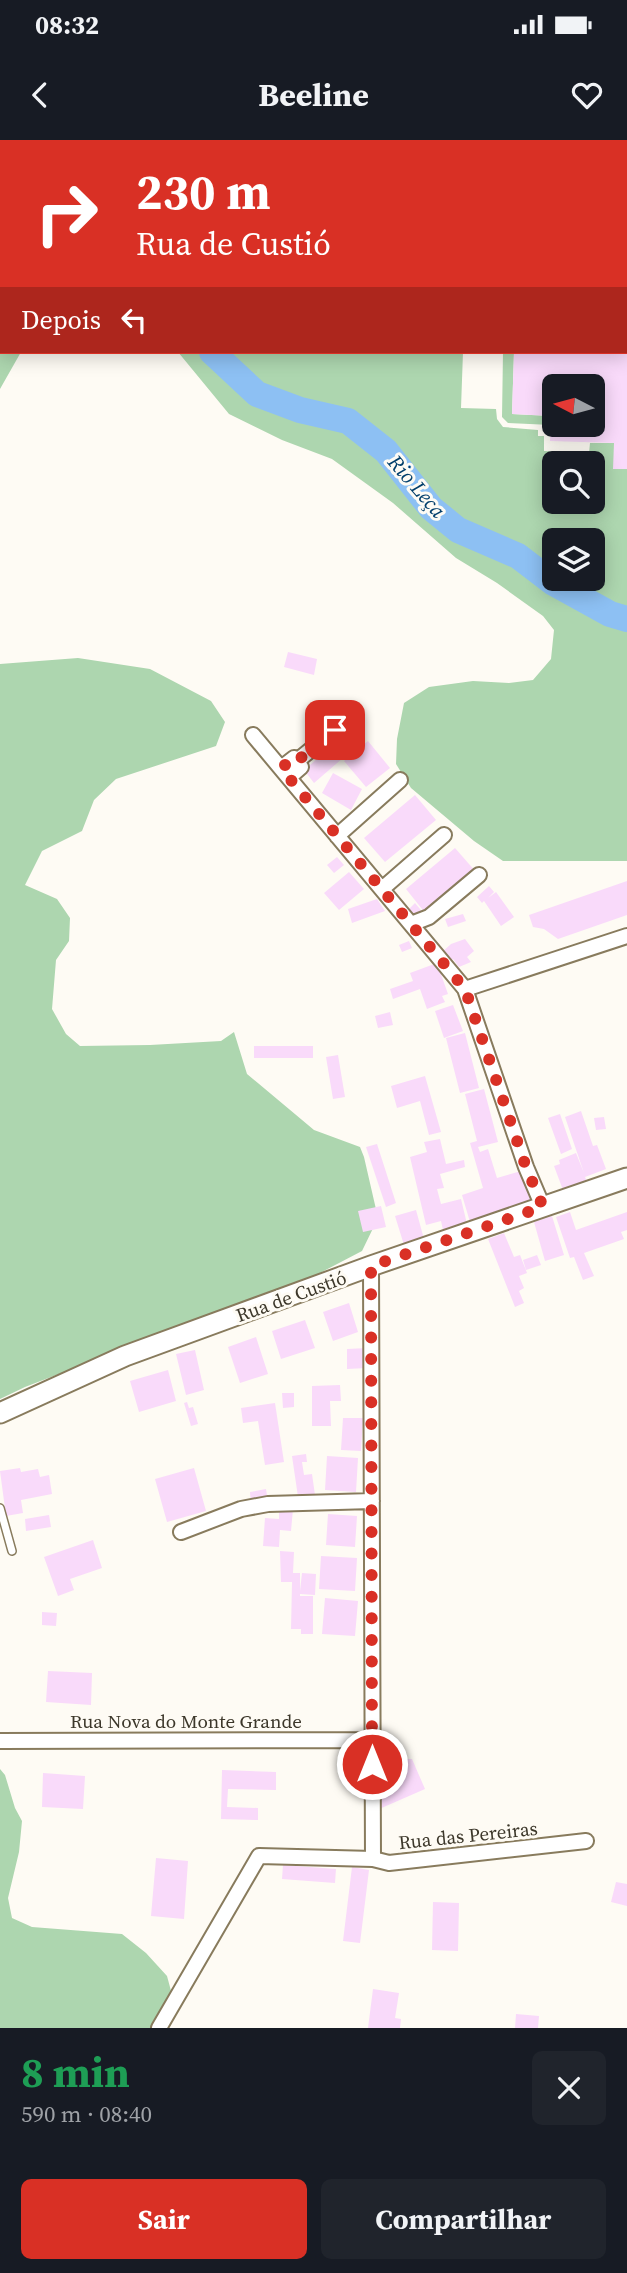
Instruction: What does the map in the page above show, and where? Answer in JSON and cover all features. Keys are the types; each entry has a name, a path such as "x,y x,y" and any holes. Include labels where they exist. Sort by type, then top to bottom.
{"main road":[{"name":"Rua de Custió","path":"0,1413 125,1356 371,1266 627,1178"}],"street":[{"path":"290,768 335,730"},
{"path":"253,735 290,768 337,836 465,989 526,1167 543,1207"},
{"path":"337,836 400,780"},
{"path":"382,889 444,835"},
{"path":"411,924 429,918 479,874"},
{"path":"465,989 627,936"},
{"path":"371,1266 373,1859"},
{"path":"181,1532 241,1509 268,1504 372,1501"},
{"name":"Rua Nova do Monte Grande","path":"0,1741 372,1740"},
{"name":"Rua das Pereiras","path":"159,2028 260,1856 373,1859 389,1863 586,1841"}],"lane":[{"path":"0,1508 12,1552"}],"green space":[{"path":"0,354 20,354 0,389"},
{"path":"180,354 463,354 461,408 496,409 497,419 503,427 538,430 538,436 544,438 542,514 605,514 605,451 589,451 590,443 614,443 614,469 627,469 627,861 503,861 474,841 411,788 396,764 397,739 404,703 429,687 473,681 509,683 533,680 551,659 554,630 543,616 456,558 393,503 332,459 282,440 229,414"},
{"path":"503,354 514,354 512,414 542,416 542,425 508,423 502,417"},
{"path":"78,658 150,669 211,701 225,722 216,746 116,779 94,800 82,831 42,851 25,885 57,899 70,918 69,941 56,960 52,1009 66,1034 80,1046 221,1041 234,1032 247,1074 314,1130 360,1147 378,1218 362,1251 318,1274 0,1399 0,664"},
{"path":"0,1769 5,1775 22,1821 19,1852 8,1898 12,1918 32,1927 122,1934 146,1953 167,1976 174,2002 160,2028 0,2028"}],"building":[{"path":"514,354 627,354 627,469 613,469 614,443 550,441 550,438 606,438 606,374 542,374 542,416 512,414"},
{"path":"288,652 317,659 314,675 284,667"},
{"path":"348,733 358,745 314,783 304,770"},
{"path":"368,741 390,768 366,787 344,761"},
{"path":"333,773 362,789 351,810 322,793"},
{"path":"415,795 436,820 385,862 364,838"},
{"path":"455,848 476,872 426,914 406,889"},
{"path":"337,857 344,865 334,873 327,865"},
{"path":"349,872 364,889 339,910 324,893"},
{"path":"627,881 627,915 558,939 544,929 533,927 529,915"},
{"path":"489,886 494,892 488,898 496,892 514,917 501,926 484,901 482,903 477,897"},
{"path":"377,899 385,911 352,923 348,909"},
{"path":"415,903 425,915 419,920 409,909"},
{"path":"463,914 466,921 448,927 445,919"},
{"path":"465,939 474,951 467,957 471,962 459,967 453,959 447,963 440,954 451,944"},
{"path":"409,941 412,948 402,952 399,945"},
{"path":"437,963 448,994 442,996 445,1002 427,1009 420,989 393,999 390,989 413,981 410,973"},
{"path":"453,1005 463,1031 444,1038 435,1011"},
{"path":"390,1012 393,1025 378,1028 375,1016"},
{"path":"465,1033 479,1088 460,1093 446,1038"},
{"path":"254,1046 313,1046 313,1058 254,1058"},
{"path":"338,1055 345,1097 333,1099 326,1057"},
{"path":"425,1076 441,1132 429,1135 420,1101 397,1108 391,1086"},
{"path":"484,1089 498,1142 478,1147 480,1152 488,1149 497,1178 521,1171 531,1203 470,1222 462,1195 483,1188 470,1143 477,1141 465,1094"},
{"path":"581,1111 593,1146 597,1145 606,1169 585,1177 587,1182 563,1190 554,1166 560,1164 559,1160 576,1153 584,1173 565,1117"},
{"path":"560,1114 572,1149 561,1154 548,1118"},
{"path":"604,1117 606,1129 596,1130 594,1118"},
{"path":"440,1139 446,1164 464,1160 465,1167 440,1174 444,1188 437,1189 441,1204 461,1199 467,1224 443,1230 441,1221 426,1225 410,1157 427,1152 424,1142"},
{"path":"377,1144 396,1203 386,1207 366,1147"},
{"path":"381,1206 386,1227 363,1232 358,1211"},
{"path":"416,1210 424,1239 404,1245 395,1216"},
{"path":"570,1212 576,1230 627,1212 627,1230 621,1232 624,1239 584,1253 594,1276 583,1280 574,1257 570,1258 556,1217"},
{"path":"552,1216 564,1255 545,1261 534,1222"},
{"path":"504,1233 514,1257 520,1255 527,1273 519,1276 524,1288 519,1291 524,1303 515,1307 488,1239"},
{"path":"537,1255 541,1265 526,1270 523,1260"},
{"path":"349,1303 358,1332 333,1341 323,1312"},
{"path":"305,1320 315,1348 281,1359 272,1331"},
{"path":"256,1337 268,1374 240,1383 228,1347"},
{"path":"367,1348 367,1368 347,1369 347,1349"},
{"path":"195,1350 204,1390 186,1395 176,1354"},
{"path":"168,1370 176,1401 139,1412 130,1381"},
{"path":"340,1385 341,1401 330,1401 331,1426 312,1426 312,1386"},
{"path":"282,1393 294,1393 294,1407 283,1408"},
{"path":"187,1402 189,1408 193,1407 198,1424 191,1426 184,1403"},
{"path":"275,1403 284,1462 265,1465 258,1421 243,1423 241,1408"},
{"path":"343,1418 363,1418 361,1451 341,1450"},
{"path":"306,1454 307,1462 302,1462 304,1475 312,1474 315,1495 298,1497 292,1456"},
{"path":"327,1456 358,1458 356,1492 325,1490"},
{"path":"20,1468 21,1472 38,1469 40,1477 49,1475 52,1494 21,1500 23,1513 6,1516 0,1471"},
{"path":"194,1468 206,1511 167,1522 155,1479"},
{"path":"266,1489 268,1502 251,1504 250,1492"},
{"path":"279,1508 293,1509 291,1531 280,1530 279,1547 263,1546 265,1518 279,1519"},
{"path":"328,1514 357,1516 355,1547 326,1545"},
{"path":"49,1515 51,1527 26,1531 25,1519"},
{"path":"93,1540 102,1568 70,1579 74,1590 58,1596 44,1557"},
{"path":"280,1551 294,1552 293,1573 300,1573 300,1591 302,1573 316,1574 315,1595 300,1594 313,1596 313,1634 301,1634 301,1629 291,1629 292,1582 281,1582"},
{"path":"321,1556 357,1558 355,1591 319,1589"},
{"path":"325,1598 358,1601 355,1636 322,1634"},
{"path":"42,1612 57,1613 56,1626 42,1625"},
{"path":"48,1671 92,1673 91,1705 46,1702"},
{"path":"378,1748 387,1748 387,1766 390,1773 397,1773 398,1759 412,1759 425,1789 377,1810"},
{"path":"222,1770 276,1772 276,1790 228,1789 227,1807 258,1808 258,1820 221,1819"},
{"path":"43,1773 85,1776 83,1809 42,1807"},
{"path":"156,1858 188,1861 184,1919 151,1916"},
{"path":"283,1865 336,1869 335,1883 282,1879"},
{"path":"352,1867 369,1870 360,1943 343,1941"},
{"path":"616,1882 627,1884 627,1906 611,1902"},
{"path":"433,1902 459,1903 458,1951 432,1950"},
{"path":"373,1989 399,1993 395,2018 401,2019 400,2028 368,2028"},
{"path":"516,2014 539,2016 538,2028 515,2028"}],"waterway":[{"name":"Rio Leça","path":"214,354 257,394 300,410 348,421 386,451 431,508 458,530 518,556 552,582 610,614 627,619"}],"route":[{"path":"335,730 297,761 295,758 285,765 289,770 285,773 465,989 526,1167 543,1207 371,1266 372,1764"}]}
